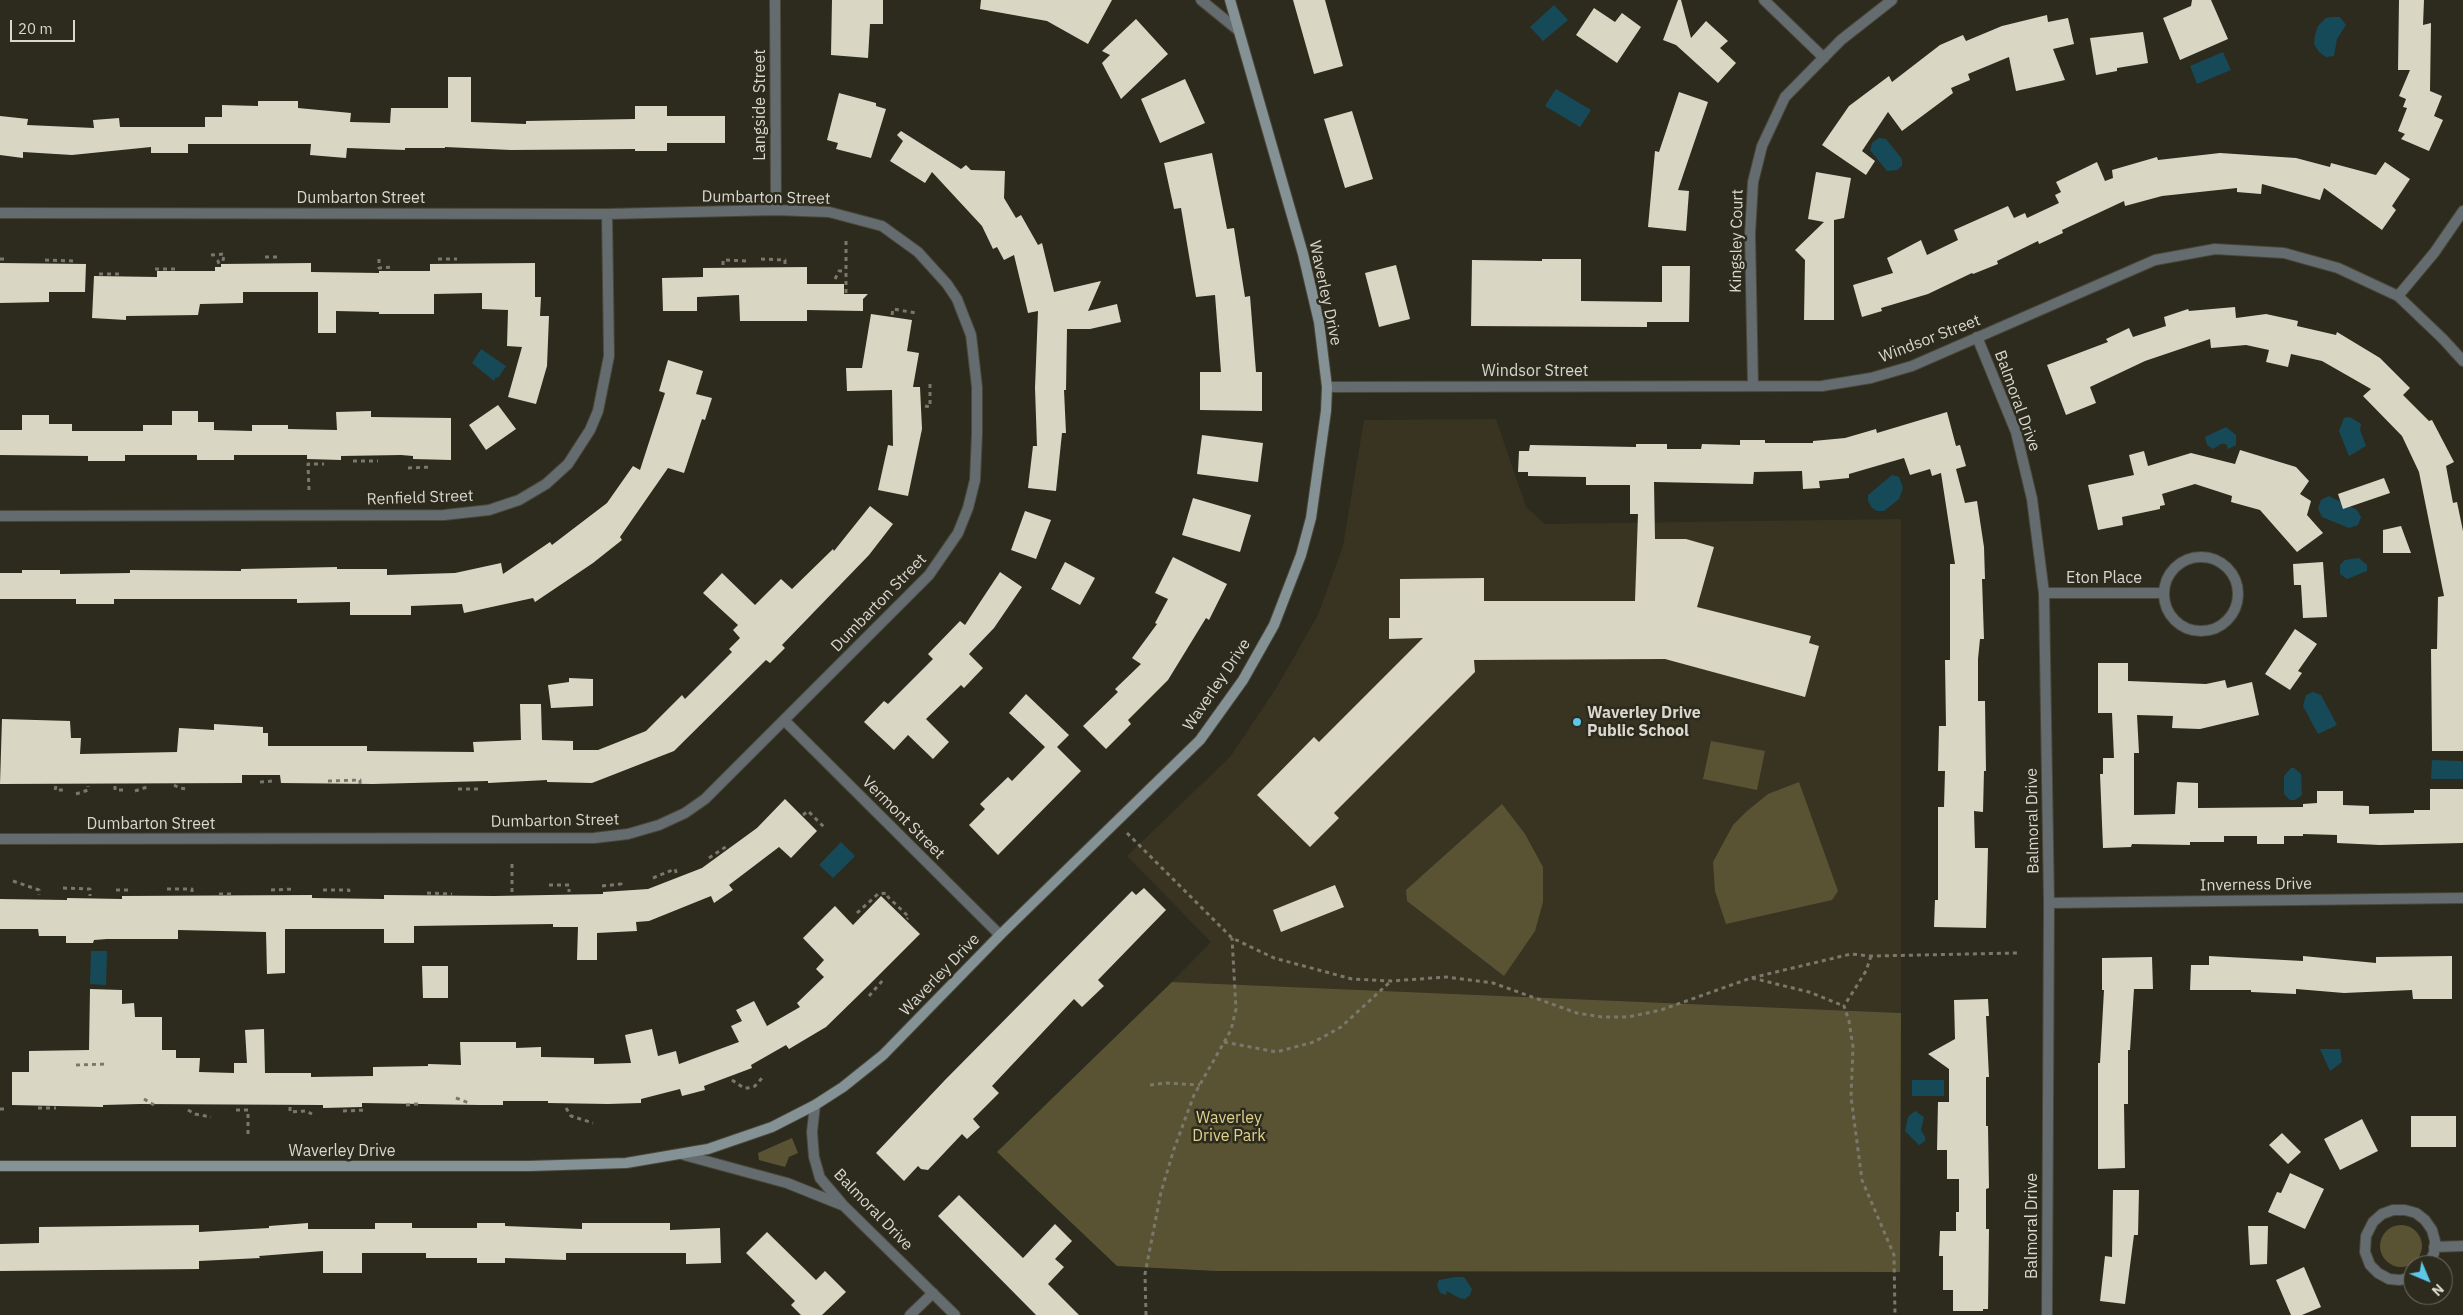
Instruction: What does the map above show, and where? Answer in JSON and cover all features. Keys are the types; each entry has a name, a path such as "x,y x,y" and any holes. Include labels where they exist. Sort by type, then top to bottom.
{"street":[{"name":"Langside Street","path":"775,0 776,210"},
{"path":"1201,0 1239,31"},
{"name":"Waverley Drive","path":"0,1166 593,1166 684,1155 752,1135 815,1105 883,1055 1000,935 1200,740 1243,680 1274,625 1292,582 1311,518 1319,469 1327,387 1319,322 1303,254 1230,0"},
{"path":"1764,0 1824,58"},
{"name":"Kingsley Court","path":"1753,386 1750,234 1753,182 1762,146 1785,97 1842,40 1892,0"},
{"name":"Dumbarton Street","path":"0,213 607,214 776,210 829,212 882,226 918,252 948,284 965,317 972,344 977,387 975,480 968,508 958,533 929,575 785,721 695,807 660,825 628,834 594,838 0,839"},
{"path":"2398,296 2434,253 2463,211"},
{"name":"Renfield Street","path":"0,516 444,515 489,510 519,500 546,484 568,464 590,430 598,411 609,356 607,214"},
{"name":"Windsor Street","path":"1327,387 1822,386 1871,378 1912,366 2155,260 2215,250 2284,253 2338,268 2398,296 2444,339 2463,361"},
{"name":"Balmoral Drive","path":"1977,337 2016,432 2032,499 2044,593 2049,903 2046,1315"},
{"name":"Eton Place","path":"2196,557 2218,561 2234,578 2238,589 2236,606 2227,621 2206,631 2193,631 2181,626 2171,617 2165,606 2163,593 2166,580 2173,569 2183,561 2196,557"},
{"name":"Eton Place","path":"2044,593 2163,593"},
{"name":"Vermont Street","path":"785,721 1000,935"},
{"name":"Inverness Drive","path":"2049,903 2463,898"},
{"name":"Balmoral Drive","path":"815,1105 812,1132 814,1156 820,1178 843,1205 955,1315"},
{"name":"Waverley Drive","path":"684,1155 787,1183 843,1205"},
{"path":"2403,1279 2388,1279 2378,1274 2370,1265 2366,1255 2364,1243 2372,1223 2382,1214 2393,1210 2405,1210 2416,1213 2425,1220 2432,1230 2434,1247 2431,1255"},
{"path":"2434,1247 2463,1246"},
{"path":"910,1315 933,1293"}],"path":[{"path":"846,241 846,295"},
{"path":"211,255 224,254 224,261 218,261 219,264"},
{"path":"265,257 278,257"},
{"path":"0,259 7,259"},
{"path":"379,259 379,268 394,267"},
{"path":"438,259 457,259"},
{"path":"761,259 785,260 785,265"},
{"path":"45,260 74,261"},
{"path":"723,265 723,260 748,260"},
{"path":"155,269 175,269"},
{"path":"836,279 838,271 846,271"},
{"path":"99,274 123,274"},
{"path":"892,315 893,309 916,313"},
{"path":"926,406 930,407 930,381"},
{"path":"353,461 378,461"},
{"path":"309,490 308,464 324,464"},
{"path":"408,468 431,467"},
{"path":"328,781 360,780 360,785"},
{"path":"260,782 273,781"},
{"path":"135,791 147,787 147,785"},
{"path":"174,785 187,789"},
{"path":"56,786 56,790 65,790"},
{"path":"76,794 88,790 88,786"},
{"path":"115,786 115,790 125,790"},
{"path":"458,789 479,789"},
{"path":"803,815 808,811 826,829"},
{"path":"1116,822 1232,938 1274,958 1316,972 1352,979 1391,981 1447,977 1493,983 1577,1013 1602,1018 1628,1017 1661,1010 1751,978 1851,954 1871,956 2019,953"},
{"path":"709,858 727,846"},
{"path":"512,863 512,892"},
{"path":"653,878 675,869 677,875"},
{"path":"13,881 39,890 39,895"},
{"path":"602,886 621,884 621,889"},
{"path":"549,885 569,885 569,892"},
{"path":"63,888 90,889 90,896"},
{"path":"167,889 192,889 192,894"},
{"path":"271,890 296,889"},
{"path":"116,890 128,890 128,894"},
{"path":"323,890 349,890 348,896"},
{"path":"427,893 452,894"},
{"path":"858,913 878,894 887,893 888,897 909,917 907,918"},
{"path":"219,894 232,894"},
{"path":"1146,1315 1145,1274 1161,1192 1174,1149 1200,1085 1231,1030 1236,1009 1232,938"},
{"path":"1844,1006 1866,971 1871,956"},
{"path":"1751,978 1809,992 1844,1006 1849,1021 1853,1047 1851,1097 1862,1180 1894,1255 1895,1315"},
{"path":"869,996 884,980"},
{"path":"1224,1042 1276,1052 1314,1042 1341,1027 1391,981"},
{"path":"76,1065 108,1064"},
{"path":"732,1080 744,1088 748,1088 755,1086 762,1078"},
{"path":"1150,1085 1167,1083 1200,1085"},
{"path":"456,1098 469,1103"},
{"path":"144,1099 154,1105"},
{"path":"406,1105 418,1104"},
{"path":"290,1107 290,1112 306,1111 312,1114"},
{"path":"38,1108 56,1108"},
{"path":"566,1108 571,1116 593,1123"},
{"path":"0,1109 5,1109"},
{"path":"188,1110 195,1114 211,1117"},
{"path":"236,1110 248,1110 248,1137"},
{"path":"343,1112 366,1110"}],"shaded area":[{"name":"Waverley Drive Public School","path":"1496,419 1526,507 1545,524 1901,519 1901,1013 1172,982 1211,942 1127,856 1230,757 1277,687 1318,615 1343,546 1364,420"}],"green space":[{"path":"1711,741 1765,751 1757,790 1703,779"},
{"path":"1799,782 1838,891 1832,900 1726,924 1715,891 1713,862 1733,825 1747,811 1768,794"},
{"path":"1502,804 1525,834 1543,867 1543,902 1535,931 1504,976 1407,901 1406,890"},
{"name":"Waverley Drive Park","path":"1172,982 1901,1013 1900,1272 1217,1271 1117,1266 997,1152"},
{"path":"792,1138 798,1153 789,1157 785,1167 759,1160 758,1153"},
{"path":"2401,1225 2416,1231 2422,1246 2419,1255 2403,1255 2403,1266 2401,1267 2386,1261 2380,1246 2386,1231"}],"water":[{"path":"1554,5 1568,20 1543,41 1530,27"},
{"path":"2340,17 2346,25 2337,39 2334,56 2326,57 2319,52 2314,44 2315,35 2318,26 2326,18"},
{"path":"2223,52 2231,70 2197,84 2190,66"},
{"path":"1556,89 1591,110 1580,127 1545,106"},
{"path":"1879,138 1886,139 1902,159 1902,166 1897,170 1887,171 1870,150 1872,143"},
{"path":"481,349 506,366 494,381 472,363"},
{"path":"2350,417 2361,424 2360,430 2366,446 2349,456 2339,431 2344,418"},
{"path":"2226,427 2236,435 2236,445 2228,449 2226,444 2221,444 2213,449 2207,445 2205,437"},
{"path":"1892,475 1899,477 1903,488 1899,499 1884,511 1877,511 1872,508 1868,501 1868,495"},
{"path":"2329,496 2357,510 2361,517 2358,525 2349,528 2322,517 2318,508 2321,500"},
{"path":"2359,558 2367,565 2367,571 2347,579 2340,574 2340,565 2345,560"},
{"path":"2313,692 2321,695 2337,725 2318,734 2303,706 2306,695"},
{"path":"2432,760 2461,761 2463,763 2463,779 2431,779"},
{"path":"2291,768 2294,768 2301,774 2302,795 2295,800 2290,800 2284,794 2284,776"},
{"path":"841,842 855,856 833,878 819,865"},
{"path":"91,951 107,951 106,985 90,984"},
{"path":"2320,1049 2340,1049 2342,1062 2330,1071"},
{"path":"1912,1080 1944,1080 1944,1096 1912,1096"},
{"path":"1915,1111 1924,1117 1921,1130 1925,1141 1919,1145 1905,1131 1908,1117"},
{"path":"1464,1277 1472,1289 1470,1295 1465,1299 1459,1298 1447,1291 1446,1295 1440,1293 1437,1285 1439,1280"}],"building":[{"path":"832,0 883,0 883,24 870,24 868,58 831,55"},
{"path":"981,0 1112,0 1088,44 1047,21 980,9"},
{"path":"1293,0 1325,0 1343,66 1314,74"},
{"path":"1678,0 1681,0 1691,38 1706,21 1728,41 1720,48 1736,63 1718,83 1676,45 1663,40"},
{"path":"2192,0 2211,0 2228,39 2180,60 2163,18 2191,6"},
{"path":"2399,0 2424,0 2423,25 2431,23 2430,91 2442,96 2434,116 2443,120 2429,151 2401,139 2405,134 2398,131 2407,108 2403,107 2406,99 2399,96 2410,70 2398,70"},
{"path":"1594,8 1615,22 1622,13 1641,27 1617,63 1576,35"},
{"path":"2047,15 2048,22 2068,18 2074,44 2053,49 2065,80 2016,91 2009,57 1968,74 1970,80 1951,88 1953,93 1902,131 1888,112 1862,151 1875,161 1866,175 1822,145 1849,106 1889,76 1892,82 1940,45 1963,35 1966,41 2002,26"},
{"path":"1136,19 1168,54 1121,99 1102,63 1110,55 1102,51"},
{"path":"2143,32 2148,63 2117,68 2117,71 2096,75 2090,38"},
{"path":"448,77 471,77 471,122 526,124 526,121 635,119 635,106 667,106 667,116 725,116 725,143 667,143 667,151 635,151 635,149 511,150 445,147 405,148 405,150 347,148 346,158 310,155 311,144 188,144 188,153 151,153 151,147 72,155 23,152 23,158 0,155 0,116 28,119 27,125 94,128 93,120 119,118 120,127 205,127 205,117 222,117 222,105 258,106 258,101 298,101 298,108 351,113 350,122 390,123 391,108 448,108"},
{"path":"1185,79 1205,123 1160,143 1141,99"},
{"path":"1679,92 1708,102 1678,190 1689,191 1686,231 1648,227 1655,151 1659,152"},
{"path":"839,93 876,103 876,106 886,109 871,158 836,149 838,143 827,140"},
{"path":"1352,111 1373,179 1345,188 1324,119"},
{"path":"901,131 961,169 966,165 971,170 1005,171 1004,198 1016,218 1021,215 1038,245 1042,243 1054,292 1101,281 1088,311 1117,304 1121,322 1090,329 1067,329 1066,390 1064,390 1066,433 1062,433 1056,491 1028,488 1033,446 1037,446 1035,388 1038,311 1028,313 1014,255 1004,260 997,247 993,249 982,226 932,172 925,183 890,161 903,141 897,135"},
{"path":"1212,153 1227,229 1234,228 1245,297 1250,296 1256,372 1262,372 1262,411 1200,410 1200,372 1221,372 1215,295 1196,297 1181,208 1174,209 1164,163"},
{"path":"2220,153 2296,158 2330,167 2331,163 2376,175 2385,162 2410,179 2392,206 2396,210 2382,230 2324,188 2320,200 2262,184 2261,194 2237,192 2237,188 2162,196 2125,206 2124,201 2062,230 2063,233 2039,244 2038,241 1997,261 1998,264 1972,273 1928,294 1881,308 1882,311 1862,317 1853,285 1893,273 1887,258 1921,240 1927,255 1958,240 1954,230 2008,206 2014,218 2025,213 2027,218 2059,203 2055,195 2061,192 2056,182 2097,162 2105,181 2113,178 2112,170 2157,157 2158,160"},
{"path":"1816,172 1851,178 1844,218 1834,220 1834,320 1804,320 1805,260 1795,250 1824,222 1808,219"},
{"path":"1542,259 1581,259 1581,301 1662,302 1662,266 1690,266 1689,322 1647,322 1647,327 1471,326 1472,260 1542,261"},
{"path":"0,263 86,264 85,292 49,292 49,302 0,303"},
{"path":"311,263 311,272 379,273 379,271 430,271 430,264 535,263 535,297 541,297 540,316 549,316 547,366 536,404 508,397 522,347 507,346 508,310 482,309 482,293 434,294 434,314 379,314 379,312 336,311 336,333 318,333 318,292 243,292 243,303 200,304 198,315 126,316 126,320 92,318 94,276 157,277 157,271 215,271 215,267 221,267 221,264"},
{"path":"1396,265 1410,319 1379,327 1365,273"},
{"path":"807,267 807,284 844,284 844,294 868,294 863,299 863,311 807,310 807,321 740,321 739,295 697,297 697,311 663,311 662,278 703,277 703,268"},
{"path":"2235,307 2236,318 2266,314 2298,321 2297,326 2336,335 2337,332 2380,358 2410,388 2403,395 2429,421 2432,420 2454,462 2446,466 2453,503 2457,502 2463,531 2463,751 2432,751 2431,649 2437,649 2438,597 2444,596 2419,472 2402,436 2363,396 2371,389 2322,361 2291,354 2288,367 2266,362 2269,350 2246,345 2211,348 2210,339 2145,361 2090,387 2096,403 2066,415 2047,365 2108,342 2106,339 2129,328 2133,337 2166,326 2164,317 2188,309 2189,311"},
{"path":"871,314 912,320 907,351 919,353 913,387 920,387 922,429 908,496 878,490 888,445 893,446 892,390 847,391 846,368 862,368"},
{"path":"668,360 703,371 696,394 712,398 705,420 702,419 684,473 668,468 620,537 622,540 593,563 535,602 533,598 464,613 462,604 411,606 411,615 350,615 350,602 297,603 297,599 114,599 114,604 76,604 76,599 0,599 0,573 22,573 22,570 60,570 60,574 130,573 130,570 241,571 241,569 337,567 337,569 387,569 387,575 455,573 501,563 503,574 550,542 552,545 607,503 633,466 640,470 665,393 659,391"},
{"path":"498,405 516,429 486,450 469,425"},
{"path":"172,411 198,411 198,422 214,422 214,430 252,431 252,425 288,425 288,429 337,430 336,412 371,411 371,417 451,418 451,460 413,459 413,456 401,455 341,456 341,460 307,459 307,455 234,455 234,460 197,460 197,455 125,455 125,461 88,461 88,456 0,455 0,430 22,430 22,415 49,415 49,424 72,424 72,431 143,431 143,425 172,425"},
{"path":"1947,412 1956,446 1960,445 1966,466 1956,469 1965,503 1977,501 1984,547 1985,579 1982,579 1984,639 1980,639 1978,659 1978,701 1985,701 1986,771 1984,771 1983,812 1974,811 1975,848 1988,848 1986,928 1934,927 1935,900 1938,900 1938,807 1944,807 1945,771 1938,771 1939,726 1946,726 1945,660 1950,660 1950,564 1955,564 1941,473 1932,476 1930,469 1910,475 1904,458 1849,474 1849,478 1819,481 1820,488 1803,489 1802,471 1754,472 1753,484 1654,482 1655,539 1686,539 1714,547 1697,607 1811,636 1809,643 1819,646 1805,697 1665,659 1474,660 1475,672 1334,813 1339,818 1310,847 1257,795 1314,737 1319,742 1423,638 1389,639 1389,618 1400,618 1400,579 1484,578 1484,601 1635,601 1638,514 1630,514 1630,485 1586,485 1586,477 1528,476 1528,472 1518,472 1519,451 1529,451 1530,445 1636,447 1636,444 1667,444 1667,449 1701,449 1702,444 1740,445 1740,440 1765,440 1765,443 1813,443 1813,441 1845,438 1876,429 1877,433"},
{"path":"1202,435 1263,443 1258,482 1197,474"},
{"path":"2240,450 2296,467 2309,481 2300,494 2311,501 2307,515 2323,533 2297,552 2260,510 2231,502 2232,496 2195,484 2162,494 2165,505 2160,506 2160,509 2122,517 2123,525 2098,530 2088,485 2134,475 2129,455 2144,451 2148,466 2191,453 2235,464"},
{"path":"2384,478 2390,493 2343,509 2338,494"},
{"path":"1193,498 1251,515 1240,552 1182,535"},
{"path":"870,506 893,524 869,555 782,645 785,648 770,663 766,660 674,751 592,783 547,782 547,780 488,783 488,781 373,784 281,783 280,775 242,775 242,783 0,784 2,719 70,721 71,738 81,738 80,754 177,752 179,728 214,730 214,724 263,727 263,733 268,733 268,746 367,746 367,751 474,752 473,742 521,740 520,704 541,704 542,740 573,741 573,750 598,750 646,731 682,695 685,699 732,652 729,649 740,638 733,630 738,625 703,593 722,573 755,605 781,579 792,589 833,549 834,551"},
{"path":"1025,511 1051,520 1036,559 1011,550"},
{"path":"2401,526 2411,553 2383,553 2383,530"},
{"path":"1173,557 1227,584 1209,620 1206,618 1168,680 1128,720 1131,724 1106,749 1083,726 1118,692 1115,689 1141,664 1132,658 1157,624 1155,623 1168,599 1155,593"},
{"path":"1065,562 1095,578 1080,605 1051,589"},
{"path":"2323,562 2327,617 2303,618 2301,585 2294,585 2293,564"},
{"path":"1000,572 1022,587 994,628 969,654 983,668 964,688 961,685 926,719 949,742 933,759 908,735 894,750 864,722 884,701 888,704 933,659 928,654 960,621 965,625"},
{"path":"2295,629 2317,644 2298,671 2302,673 2290,690 2265,674"},
{"path":"2098,663 2128,663 2128,681 2206,684 2225,680 2227,688 2252,682 2259,715 2200,729 2172,728 2173,716 2137,715 2139,753 2134,753 2134,815 2175,814 2177,782 2198,783 2198,808 2303,807 2303,804 2317,803 2317,791 2343,791 2343,805 2369,806 2369,814 2414,813 2414,810 2430,810 2430,789 2463,789 2463,843 2380,845 2337,843 2337,835 2303,834 2303,836 2284,836 2284,844 2257,844 2257,836 2224,836 2224,842 2190,842 2190,845 2132,844 2131,847 2103,848 2100,774 2103,774 2103,758 2114,758 2112,713 2098,713"},
{"path":"569,678 593,679 593,706 551,708 548,685 569,682"},
{"path":"1026,694 1069,735 1057,747 1081,771 998,855 969,825 985,809 980,804 1008,777 1012,781 1045,747 1009,713"},
{"path":"785,799 817,831 791,858 779,847 729,885 733,890 714,903 711,896 649,921 636,922 637,931 597,933 597,960 577,960 578,927 553,927 553,924 414,926 414,943 384,943 384,929 285,929 285,973 267,974 266,932 178,930 178,939 107,939 94,940 93,943 66,943 66,936 39,936 38,929 0,929 0,899 67,900 67,898 122,899 122,896 312,895 312,898 384,899 384,895 494,896 603,894 603,892 648,889 702,868 757,828"},
{"path":"1335,885 1344,907 1281,932 1273,910"},
{"path":"1144,888 1166,910 1098,980 1104,986 1082,1007 1074,999 992,1086 999,1093 973,1119 980,1127 967,1139 962,1134 928,1170 921,1169 918,1166 904,1181 876,1153 945,1080 1132,891 1136,895"},
{"path":"881,896 920,934 826,1027 789,1049 786,1045 751,1065 752,1068 704,1086 705,1090 682,1096 680,1089 641,1099 641,1103 503,1101 503,1105 480,1105 362,1103 362,1107 323,1108 323,1105 140,1104 103,1105 103,1107 12,1105 12,1072 29,1072 29,1051 89,1050 90,989 122,990 122,1004 134,1003 135,1017 162,1017 162,1050 176,1050 176,1058 200,1058 199,1072 234,1073 234,1063 247,1063 245,1030 264,1029 265,1073 311,1073 311,1077 373,1076 373,1067 428,1066 428,1064 461,1065 460,1042 516,1042 516,1048 541,1047 541,1057 594,1058 594,1064 631,1063 625,1035 652,1029 658,1056 676,1051 679,1064 739,1042 731,1026 742,1021 736,1010 754,1001 767,1026 800,1007 797,1003 824,977 816,969 824,960 803,938 835,906 853,925"},
{"path":"2209,956 2303,961 2303,956 2376,963 2376,957 2452,956 2452,999 2413,999 2412,990 2344,993 2296,989 2296,994 2251,992 2251,990 2190,990 2191,965 2209,965"},
{"path":"2152,957 2153,989 2134,989 2130,1050 2128,1050 2128,1104 2124,1104 2125,1168 2098,1169 2098,1063 2100,1063 2104,990 2102,990 2102,958"},
{"path":"422,966 448,966 448,998 423,998"},
{"path":"1988,999 1989,1016 1986,1016 1989,1077 1986,1077 1986,1126 1988,1126 1989,1188 1986,1189 1986,1229 1989,1229 1988,1309 1983,1309 1983,1311 1953,1311 1953,1290 1943,1290 1943,1256 1939,1256 1940,1231 1956,1231 1956,1212 1959,1212 1959,1179 1947,1179 1947,1150 1937,1150 1938,1102 1949,1102 1949,1069 1928,1054 1955,1039 1954,1000"},
{"path":"2411,1116 2456,1116 2456,1147 2411,1147"},
{"path":"2362,1119 2378,1151 2340,1170 2324,1139"},
{"path":"2282,1133 2301,1152 2288,1164 2269,1145"},
{"path":"2290,1173 2324,1189 2305,1229 2268,1212 2277,1192 2281,1193"},
{"path":"2113,1190 2139,1190 2138,1235 2134,1235 2125,1304 2100,1301 2105,1256 2112,1257"},
{"path":"959,1195 1023,1258 1055,1224 1072,1241 1055,1259 1064,1267 1048,1284 1079,1315 1036,1315 938,1216"},
{"path":"308,1223 308,1229 375,1229 375,1223 412,1223 412,1228 477,1228 477,1223 505,1223 505,1226 582,1229 582,1223 670,1223 670,1230 720,1228 721,1263 686,1264 686,1253 566,1253 566,1260 505,1258 505,1263 477,1263 477,1258 426,1258 426,1253 362,1253 362,1273 323,1273 323,1251 259,1256 260,1258 199,1261 199,1269 0,1271 0,1244 39,1243 39,1227 199,1225 199,1232 269,1228 269,1226"},
{"path":"2248,1226 2268,1226 2267,1264 2250,1265"},
{"path":"767,1232 816,1280 825,1271 846,1292 822,1315 801,1315 791,1305 795,1301 746,1253"},
{"path":"2304,1267 2321,1307 2302,1315 2291,1315 2276,1280"}],"place":[{"name":"Waverley Drive Public School","path":"1577,722"}]}
